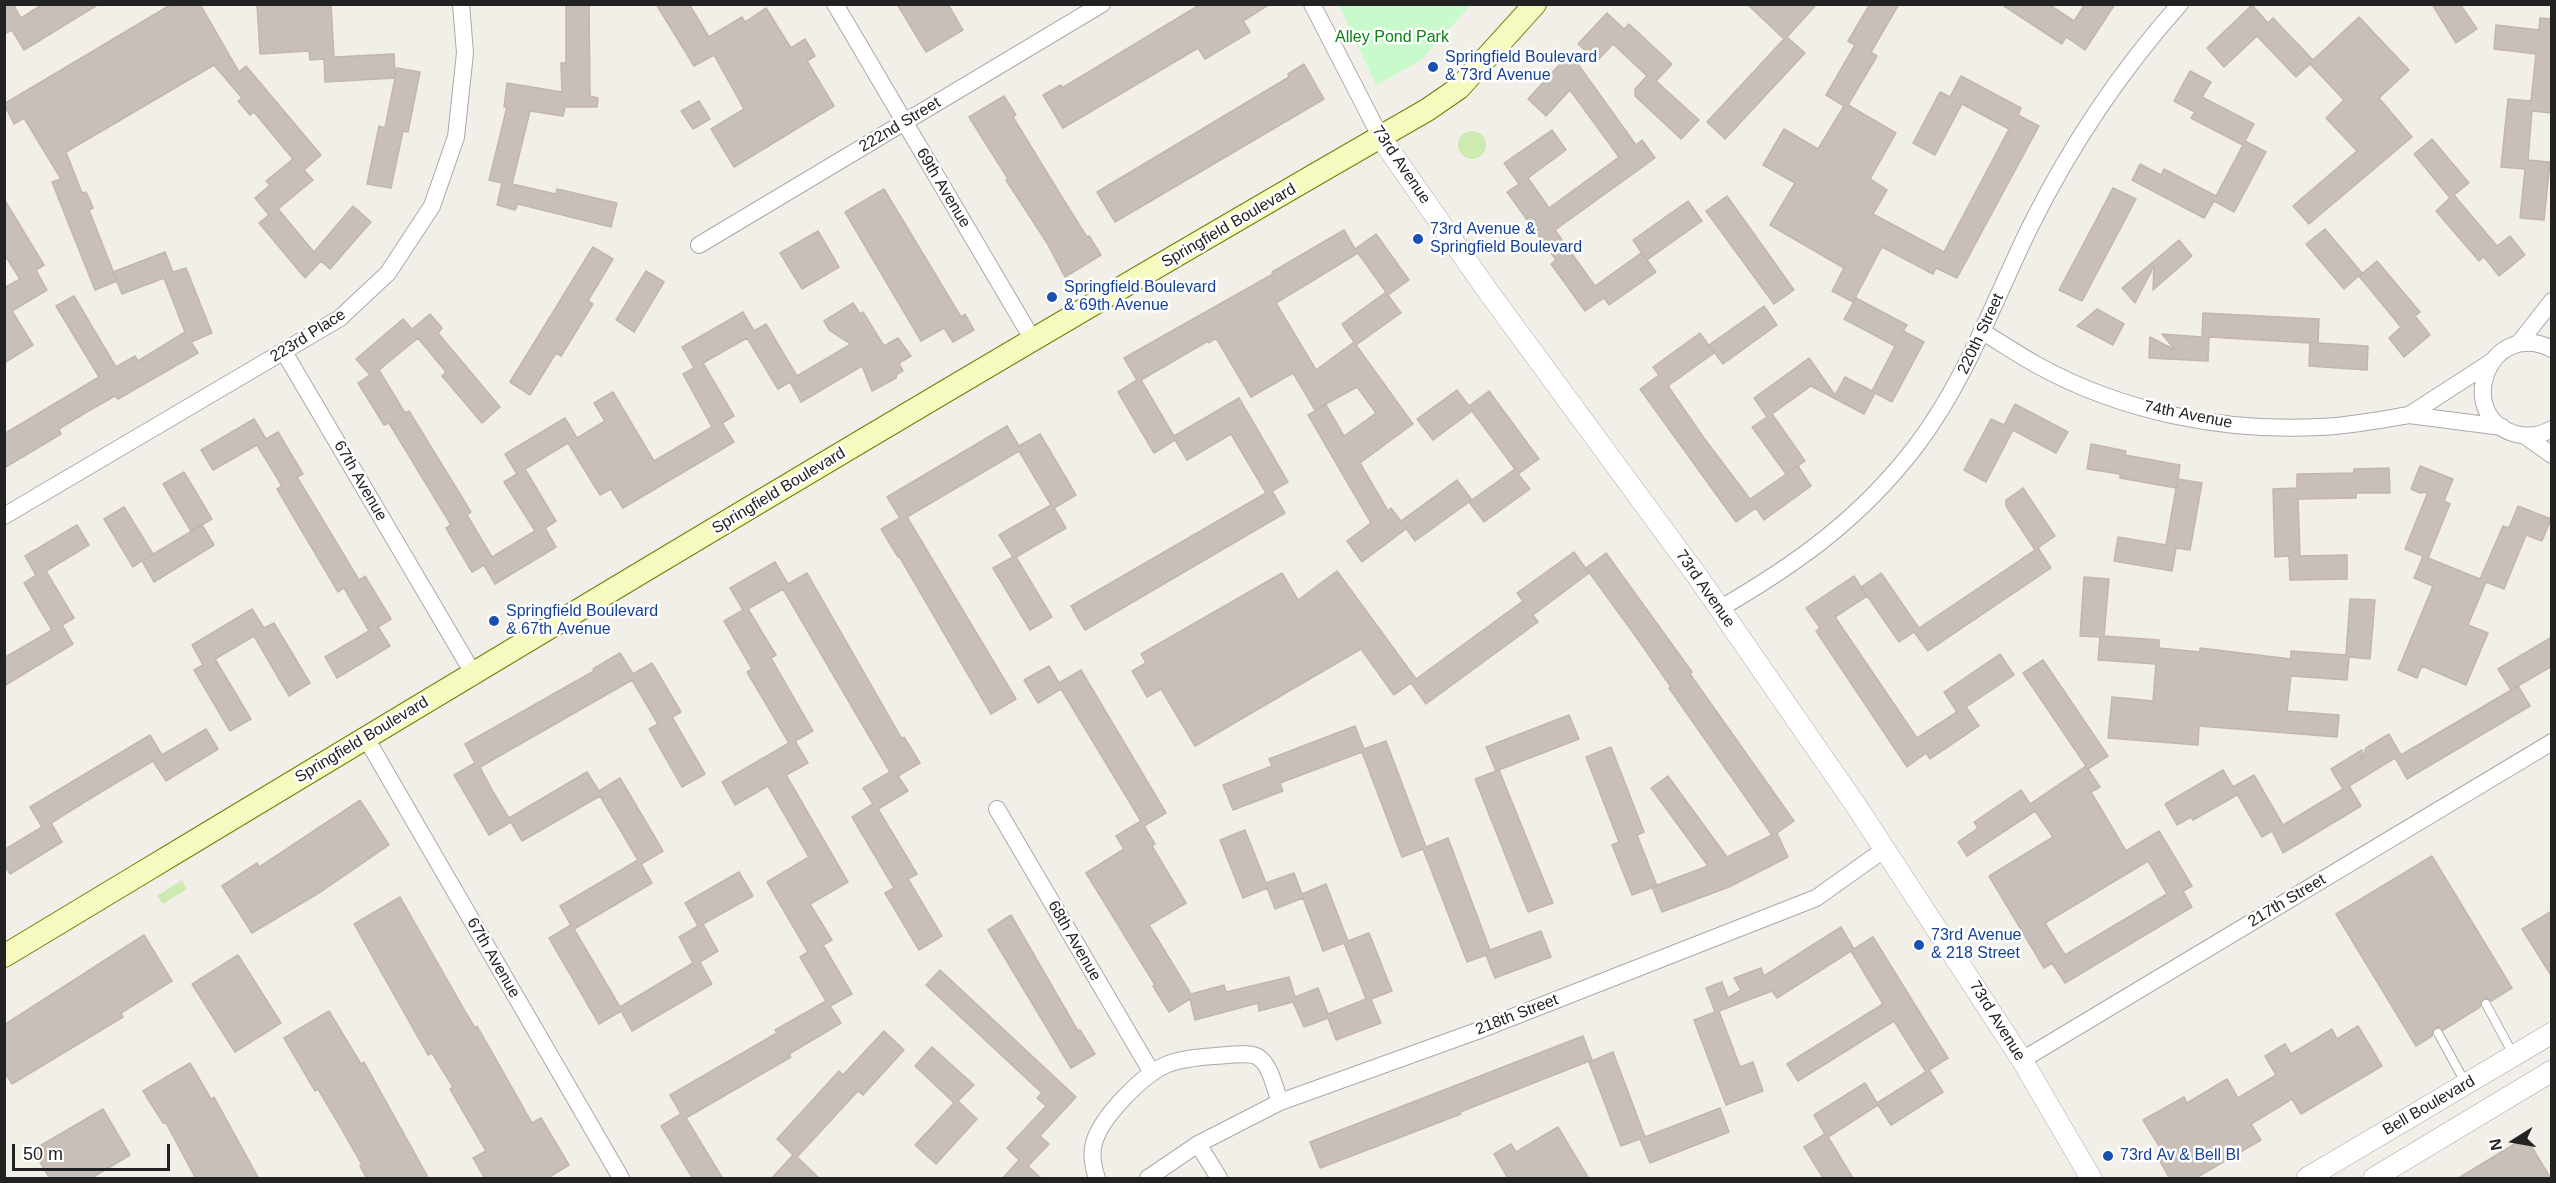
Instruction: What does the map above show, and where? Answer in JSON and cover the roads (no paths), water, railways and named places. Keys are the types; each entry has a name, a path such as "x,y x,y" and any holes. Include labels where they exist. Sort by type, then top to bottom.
{"main road":[{"name":"Springfield Boulevard","path":"4,957 473,673 1034,340 1381,138 1459,88 1535,4"}],"street":[{"name":"223rd Place","path":"4,516 340,318 388,273 432,206 456,137 465,53 461,4"},
{"name":"69th Avenue","path":"835,4 1034,340"},
{"name":"222nd Street","path":"699,245 1102,4"},
{"name":"73rd Avenue","path":"1312,4 1381,138 1487,290 1719,609 1885,849 2022,1060 2091,1179"},
{"name":"220th Street","path":"1719,609 1778,575 1817,547 1858,511 1890,478 1917,444 1959,380 2032,224 2077,145 2125,73 2181,4"},
{"name":"74th Avenue","path":"2409,415 2490,363 2498,354 2519,343 2552,301"},
{"name":"74th Avenue","path":"1983,332 2038,366 2068,380 2114,398 2175,416 2209,422 2280,428 2353,424 2409,415 2502,427 2525,436 2552,455"},
{"path":"2519,343 2531,342 2552,349"},
{"name":"67th Avenue","path":"284,352 473,673"},
{"path":"2490,363 2482,385 2483,397 2486,408 2502,427"},
{"path":"2525,436 2537,435 2552,429"},
{"name":"67th Avenue","path":"366,738 621,1179"},
{"name":"217th Street","path":"2022,1060 2552,742"},
{"name":"68th Avenue","path":"997,809 1152,1073"},
{"name":"218th Street","path":"1148,1179 1198,1144 1280,1102 1477,1031 1816,898 1885,849"},
{"name":"Bell Boulevard","path":"2307,1179 2552,1034"},
{"path":"1096,1176 1092,1151 1095,1140 1107,1118 1138,1084 1168,1064 1208,1056 1246,1054 1258,1057 1266,1066 1280,1102"},
{"name":"Bell Boulevard","path":"2374,1179 2552,1071"},
{"path":"1198,1144 1218,1179"}],"lane":[{"path":"2486,1004 2514,1056"},
{"path":"2438,1033 2466,1084"}],"place":[{"name":"Springfield Boulevard & 73rd Avenue","path":"1433,67"},
{"name":"73rd Avenue & Springfield Boulevard","path":"1418,239"},
{"name":"Springfield Boulevard & 69th Avenue","path":"1052,297"},
{"name":"Springfield Boulevard & 67th Avenue","path":"494,621"},
{"name":"73rd Avenue & 218 Street","path":"1919,945"},
{"name":"73rd Av & Bell Bl","path":"2108,1156"}],"park label":[{"name":"Alley Pond Park","path":"1392,38"}]}
